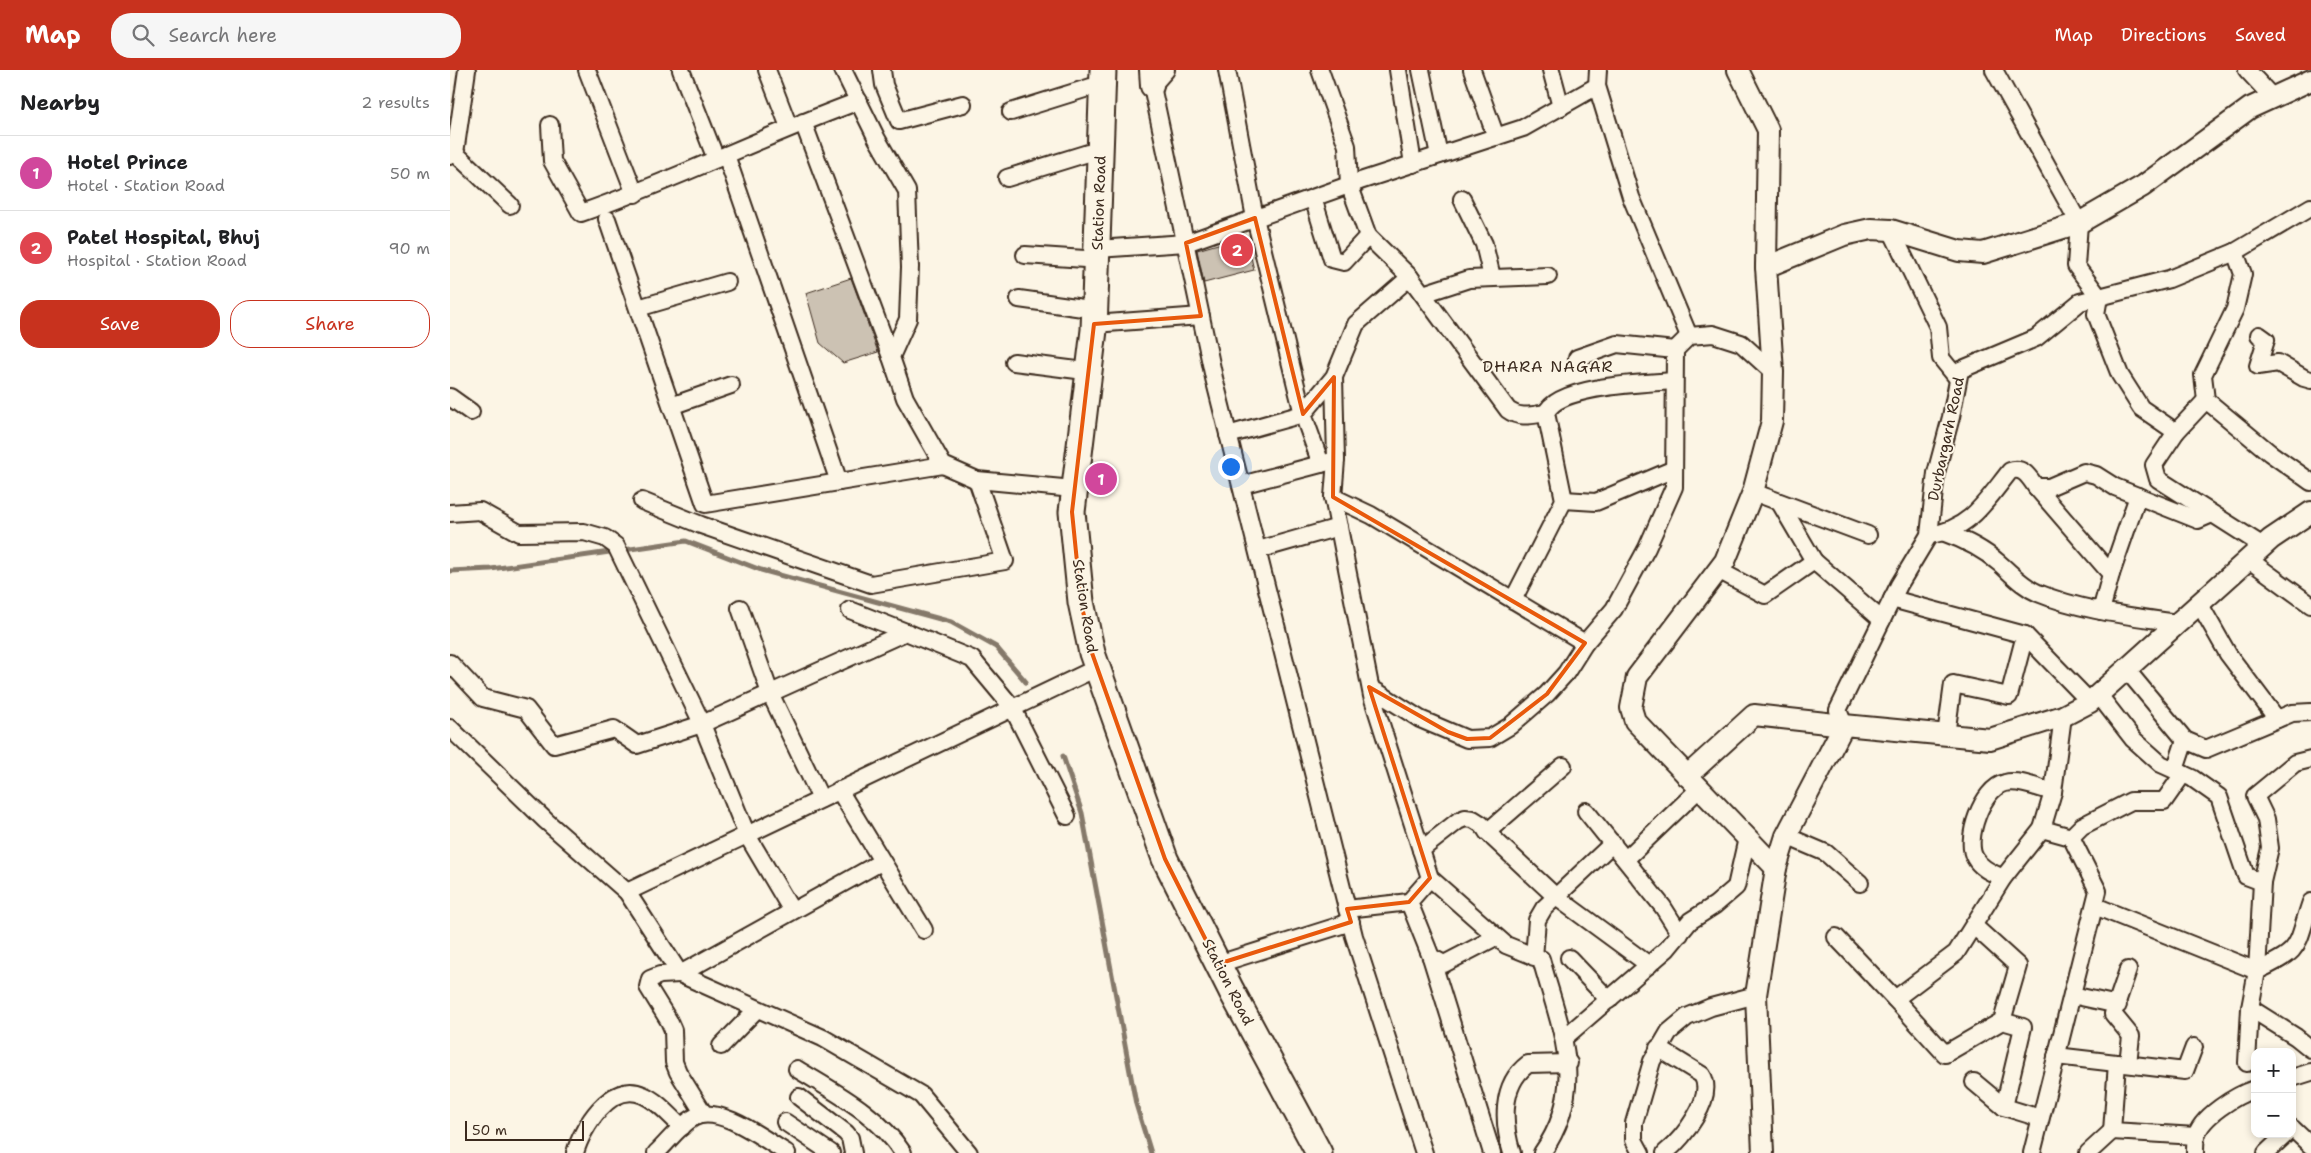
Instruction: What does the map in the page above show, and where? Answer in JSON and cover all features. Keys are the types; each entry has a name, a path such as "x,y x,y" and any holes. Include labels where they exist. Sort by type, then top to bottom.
{"main road":[{"name":"Station Road","path":"1091,254 1088,153 1095,76"},
{"name":"Station Road","path":"1095,76 1088,316 1072,512 1081,602 1092,654 1165,859 1218,964 1319,1153"},
{"name":"Station Road","path":"1088,316 1077,370 1060,512 1069,604 1080,657 1154,864 1187,926 1220,996 1306,1153"}],"street":[{"path":"467,70 452,154 510,206"},
{"path":"587,70 636,194"},
{"path":"681,70 721,157 839,482"},
{"path":"767,70 796,125 891,357 905,398 943,465"},
{"path":"843,70 860,101 877,139 907,191 910,267 908,319 891,357"},
{"path":"882,70 884,85 899,121 962,104"},
{"path":"1228,70 1255,218 1303,414 1328,462"},
{"path":"1320,70 1347,146 1349,184 1368,236 1410,277 1508,410 1513,414 1524,416 1546,413 1554,402 1574,394 1610,386 1674,381"},
{"path":"1398,70 1413,164"},
{"path":"1421,70 1439,155"},
{"path":"1472,70 1496,137"},
{"path":"1551,70 1561,107"},
{"path":"1738,70 1768,130 1766,267 1772,372 1772,421 1753,492 1725,561 1637,677 1632,694 1631,708 1634,721 1776,868"},
{"path":"1994,70 2079,224 2076,266 2099,297 2096,314 2120,375 2140,408 2176,432"},
{"path":"2247,70 2272,98"},
{"path":"1156,75 1186,243 1228,435 1349,916 1424,1153"},
{"path":"1011,112 1095,76"},
{"path":"1025,254 1091,254 1186,243 1349,184 1523,128 1561,107 1598,78 1631,198 1689,336"},
{"path":"1766,267 1844,235 1871,229 1891,230 1958,251 1983,253 2079,224 2142,186 2250,108 2311,80"},
{"path":"550,125 552,161 581,213 636,194 796,125 860,101"},
{"path":"1007,178 1088,153"},
{"path":"1313,198 1332,259 1344,262 1368,236"},
{"path":"1462,199 1484,244 1492,277"},
{"name":"Durbargarh Road","path":"1844,725 1838,710 1892,599 1937,534 1936,473 1960,370 2036,338 2080,302 2169,279 2235,252 2311,207"},
{"path":"606,219 705,504 943,465 977,480 1063,488"},
{"path":"1891,230 1938,328 1941,358 1958,379"},
{"path":"2235,252 2243,274 2236,310 2203,375 2206,400 2270,453 2311,482"},
{"path":"1423,294 1469,279 1548,276"},
{"path":"1228,435 1303,414 1334,377 1356,324 1410,277"},
{"path":"638,308 727,282"},
{"path":"1019,299 1088,316 1201,316"},
{"path":"1371,688 1420,719 1466,739 1490,738 1510,726 1547,694 1566,673 1585,643 1614,609 1647,548 1674,487 1675,350 1689,336 1713,334 1741,343 1772,372"},
{"path":"2259,335 2266,340 2258,366 2278,363 2311,380"},
{"path":"1577,358 1617,344 1675,350"},
{"path":"1014,362 1077,370"},
{"path":"1334,377 1328,462 1333,497 1371,688 1430,878 1506,946 1541,959 1564,1038 1568,1064 1567,1091 1559,1120 1550,1142 1542,1153"},
{"path":"671,406 731,385"},
{"path":"450,397 470,412"},
{"path":"2206,400 2176,432 2154,465 2158,479 2263,546"},
{"path":"1513,600 1564,500 1546,413"},
{"path":"1241,486 1328,462"},
{"path":"1564,500 1596,502 1674,469"},
{"path":"1937,534 1965,523 1983,505 2010,471 2019,469 2023,471 2111,574"},
{"path":"2036,487 2049,487 2084,472 2096,475 2115,487 2198,520 2212,514"},
{"path":"642,501 701,525 871,584 1006,561 977,480"},
{"path":"1753,492 1868,535"},
{"path":"2102,611 2111,574 2138,496"},
{"path":"1333,497 1371,515 1585,643"},
{"path":"1780,503 1814,561 1882,620"},
{"path":"450,513 480,511 519,533 584,532 605,538 617,551 702,724 747,835 792,911"},
{"path":"1626,859 1754,715 1990,739 2063,716 2094,698 2263,546 2311,512"},
{"path":"1258,550 1339,527"},
{"path":"1937,534 1966,540 1998,563 2020,583 2038,593 2102,611 2177,623"},
{"path":"2248,559 2311,605"},
{"path":"1718,570 1765,594 1814,561"},
{"path":"1892,599 2025,635 2094,698 2161,764 2179,772 2219,797 2246,876 2262,882"},
{"path":"2199,603 2228,654 2277,719"},
{"path":"740,608 770,693 821,799"},
{"path":"850,610 972,659 1012,708 1067,816"},
{"path":"450,663 483,698 526,709 554,745 614,729 637,745 702,724 906,632"},
{"path":"1946,735 1953,684 2010,696 2025,635"},
{"path":"2126,669 2185,740 2206,750 2292,713 2311,712"},
{"path":"627,892 1086,673"},
{"path":"1895,999 1956,953 2003,878 2042,829 2053,792 2063,716"},
{"path":"1763,1153 1756,994 1776,868 1786,836 1844,725"},
{"path":"450,728 546,821 627,892 680,974 823,1038 921,1095 969,1153"},
{"path":"2071,837 2082,826 2131,801 2164,801 2179,772 2185,740"},
{"path":"2247,1062 2250,1008 2257,971 2262,882 2270,848 2266,819 2255,796 2295,763 2311,759"},
{"path":"1488,832 1563,766"},
{"path":"2003,878 1982,867 1971,850 1972,838 1982,804 1990,792 2006,782 2053,792"},
{"path":"839,790 924,930"},
{"path":"1586,811 1626,859 1680,934"},
{"path":"1421,850 1451,826 1465,818 1473,819 1555,896 1650,965"},
{"path":"2032,1153 2098,892 2071,837 2042,829"},
{"path":"1786,836 1826,853 1860,883"},
{"path":"1564,1038 1650,965 1690,921 1715,905 1736,887 1747,838"},
{"path":"1534,956 1537,920 1544,908 1613,843"},
{"path":"704,1114 678,1072 674,1062 673,1030 648,988 650,979 653,976 680,974 881,862"},
{"path":"1218,964 1349,916 1409,902 1430,878"},
{"path":"1409,902 1431,957 1492,1153"},
{"path":"2095,906 2257,971"},
{"path":"2257,971 2292,952 2298,944 2309,913"},
{"path":"1836,937 1945,1054 2002,1021 2018,966 1974,926"},
{"path":"1431,957 1444,964 1496,938"},
{"path":"1569,958 1609,1000"},
{"path":"2088,1153 2112,1131 2122,1064 2131,1036 2113,1014 2118,1004 2128,970"},
{"path":"1641,1153 1634,1140 1634,1123 1652,1061 1669,1032 1687,1017 1711,1007 1756,994"},
{"path":"2072,995 2118,1004"},
{"path":"2250,1008 2289,1032 2311,1049"},
{"path":"721,1046 757,1009"},
{"path":"2002,1021 2022,1027 2004,1107"},
{"path":"2056,1056 2185,1071 2194,1047"},
{"path":"1658,1048 1702,1075 1706,1088 1696,1114 1686,1132 1665,1153"},
{"path":"1512,1153 1507,1138 1505,1113 1510,1088 1516,1076 1528,1064 1568,1064"},
{"path":"797,1069 858,1107 893,1137 903,1153"},
{"path":"2296,1077 2311,1072"},
{"path":"1974,1082 2004,1107 2040,1118"},
{"path":"2195,1153 2196,1136 2213,1112 2239,1094 2251,1090"},
{"path":"575,1153 579,1139 600,1108 624,1093 641,1094 654,1100 682,1127"},
{"path":"799,1097 846,1132 850,1138 853,1153"},
{"path":"656,1153 682,1127 694,1118 704,1114 727,1118 787,1153"},
{"path":"785,1122 831,1153"},
{"path":"2112,1131 2196,1136"},
{"path":"2266,1153 2282,1138"}],"highlighted area":[{"path":"1255,218 1303,414 1334,377 1333,497 1585,643 1547,694 1490,738 1467,739 1448,732 1369,687 1430,878 1409,902 1347,909 1351,922 1218,964 1165,859 1092,653 1081,602 1072,512 1094,324 1201,316 1186,243"}],"building":[{"path":"1246,236 1254,270 1204,283 1197,250"},
{"path":"851,278 878,352 843,363 820,343 806,293"}],"waterway":[{"path":"450,571 491,569 686,541 761,570 951,622 996,647 1026,682"},
{"path":"1063,756 1082,813 1136,1104 1151,1153"}],"place":[{"name":"Patel Hospital, Bhuj","path":"1237,250"},
{"name":"Hotel Prince","path":"1101,479"}],"district":[{"name":"DHARA NAGAR","path":"1548,366"}]}
